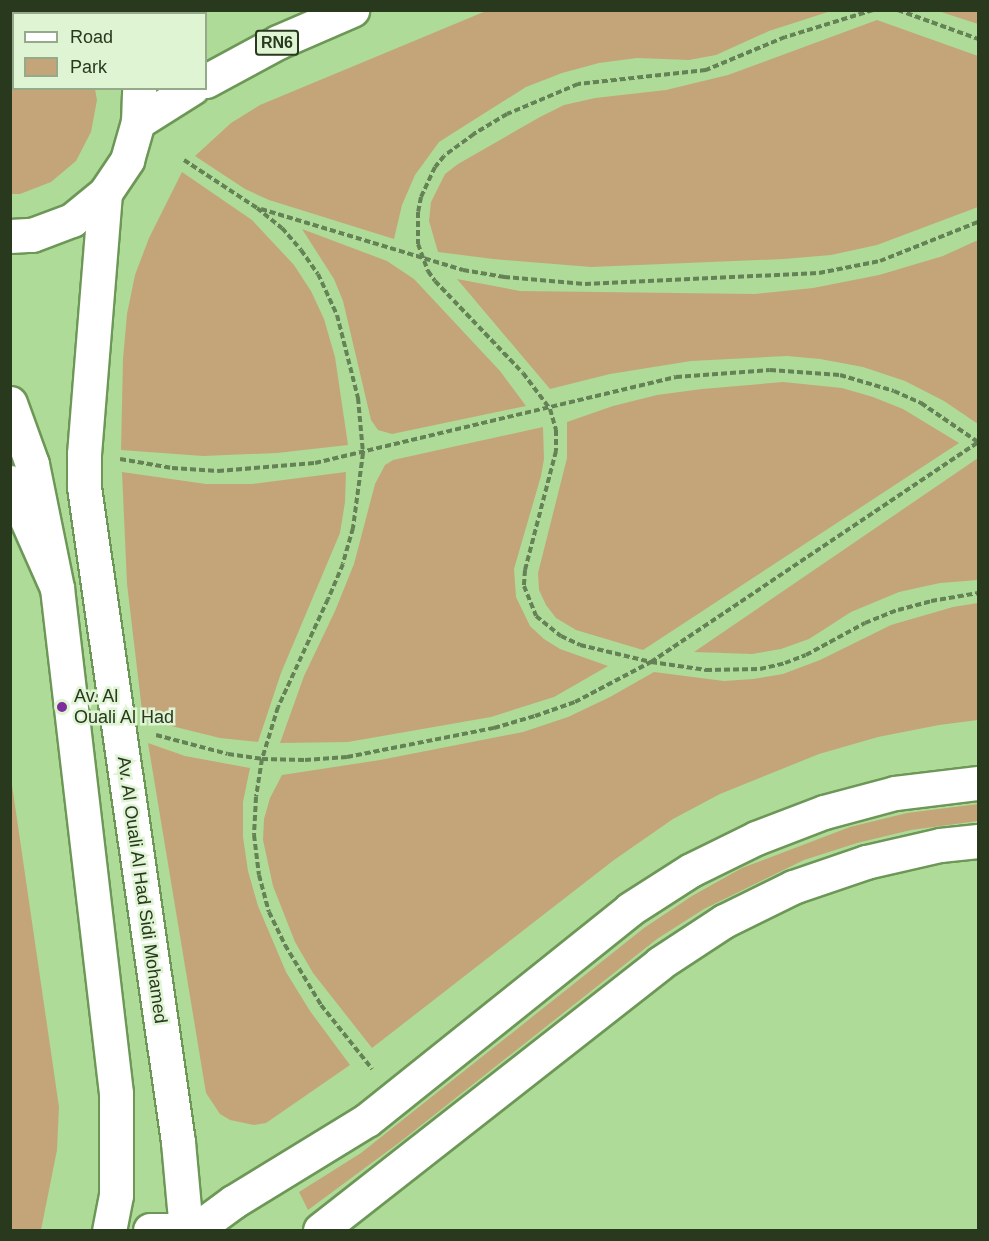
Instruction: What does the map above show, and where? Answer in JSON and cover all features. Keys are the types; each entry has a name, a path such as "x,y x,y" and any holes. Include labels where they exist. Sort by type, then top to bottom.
{"main road":[{"name":"RN6","path":"207,80 278,42 352,10"},
{"path":"10,236 32,235 72,220 105,193 127,160 138,123 139,90"},
{"path":"138,123 189,90"},
{"name":"Av. Al Ouali Al Had Sidi Mohamed","path":"105,193 84,454 84,487 178,1142 187,1230"},
{"path":"10,403 32,464 57,588 116,1093 116,1195 110,1230"},
{"path":"10,482 57,588"},
{"path":"195,1230 233,1202 367,1120 630,909 691,870 756,838 824,812 895,794 978,783"},
{"path":"320,1230 660,963 724,921 793,887 866,862 940,845 978,842"},
{"path":"150,1230 187,1230"}],"path":[{"path":"873,10 785,37 706,70 578,84 507,114 444,156 435,167 421,196 416,228 422,259 435,281 528,379 550,409 556,430 556,451 525,570 524,586 528,602 536,616 561,636 580,645 651,662 706,670 760,669 806,654 865,623 898,610 931,601 978,593"},
{"path":"898,10 978,39"},
{"path":"184,160 257,208 282,228 301,250 329,294 337,315 358,398 363,453 360,490 343,564 278,707 262,759 256,797 254,836 259,874 270,912 301,975 374,1072"},
{"path":"257,208 463,270 544,282 626,284 792,276 880,261 978,222"},
{"path":"111,457 172,468 218,471 315,464 676,377 727,372 814,371 840,375 894,391 921,403 978,442 651,662 575,702 495,728 347,757 305,760 262,759 193,747 149,733"}],"green space":[{"path":"10,11 22,12 12,12 12,90 95,90 97,100 91,132 76,161 51,182 20,194 11,194"},
{"path":"486,11 831,11 769,31 716,55 689,60 637,58 599,63 562,73 526,87 439,142 415,175 402,205 394,239 269,200 245,189 195,156 231,123 260,105"},
{"path":"938,11 978,11 978,24"},
{"path":"877,20 978,56 978,207 877,245 831,255 784,259 591,267 438,252 429,221 431,202 445,174 458,164 540,117 564,105 595,98 666,90 728,75"},
{"path":"182,172 252,220 294,265 311,291 324,319 335,357 348,445 277,453 203,456 121,450 123,359 127,314 135,275 149,238"},
{"path":"302,229 387,261 414,279 500,371 526,406 392,434 378,430 371,420 343,301 334,279"},
{"path":"978,240 978,424 944,401 905,381 863,367 787,356 691,361 610,374 550,389 457,279 520,291 755,294 813,288 879,275 943,256"},
{"path":"783,382 842,388 873,397 903,409 959,443 643,650 576,630 556,618 546,605 539,590 538,573 567,458 567,422 613,406 657,395"},
{"path":"543,427 544,459 541,476 514,569 516,597 530,626 544,639 560,649 608,666 554,697 491,717 348,742 280,743 304,676 335,611 354,564 375,484 385,465 393,460"},
{"path":"978,458 978,580 940,583 899,592 851,612 809,639 781,649 752,654 694,652"},
{"path":"122,472 206,484 252,484 346,472 345,502 340,533 281,673 258,742 220,738 143,719 127,584"},
{"path":"978,603 978,720 878,737 819,754 720,794 673,819 614,860 372,1048 313,973 295,942 273,886 263,840 264,819 270,798 282,775 380,760 523,732 568,717 654,672 724,681 783,674 820,660 891,625 953,607"},
{"path":"148,743 185,756 250,768 243,802 243,837 248,871 258,906 286,972 310,1011 350,1065 266,1123 254,1125 230,1120 220,1114 206,1093"},
{"path":"11,778 59,1107 57,1150 41,1230 11,1230"},
{"path":"978,804 978,821 911,830 857,843 804,860 704,909 657,939 400,1142 308,1210 299,1192 361,1153 644,928 692,896 742,868 850,827 907,813"}],"place":[{"name":"Av. Al Ouali Al Had","path":"62,707"}]}
